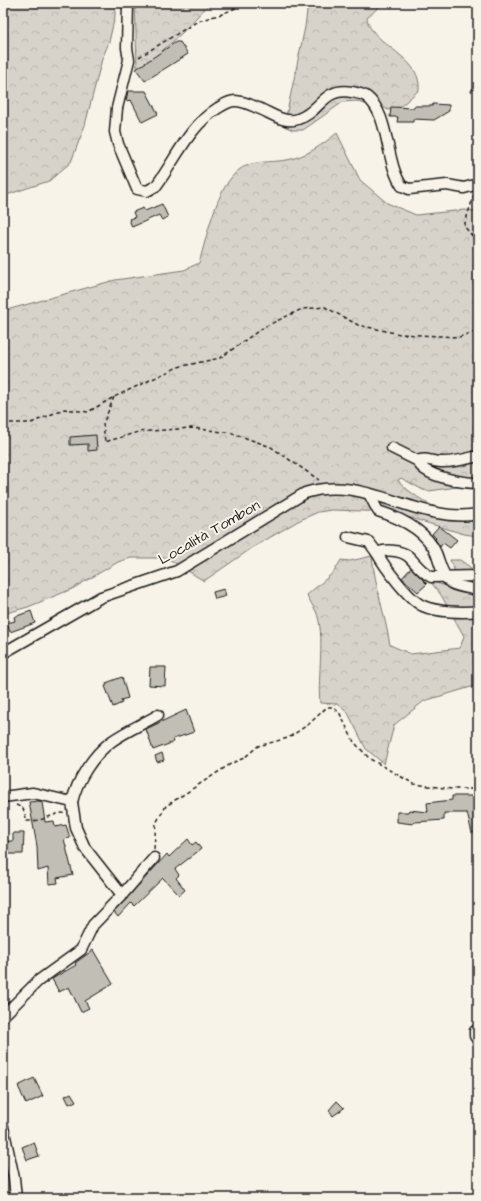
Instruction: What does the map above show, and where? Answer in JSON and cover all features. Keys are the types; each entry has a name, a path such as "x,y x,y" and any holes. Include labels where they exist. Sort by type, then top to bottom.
{"street":[{"path":"128,3 128,62 117,108 115,132 118,144 135,186 140,190 150,190 156,186 193,129 205,117 229,103 236,101 253,105 282,119 291,121 300,119 309,114 329,94 347,91 366,96 378,112 391,159 402,186 409,189 447,185 464,188 477,185"},
{"path":"392,448 418,461 426,470 440,477 469,483 478,483"},
{"path":"418,461 426,460 454,462 478,456"},
{"name":"Località Tombon","path":"3,653 101,597 178,571 305,493 314,490 332,489 370,494 433,512 478,514"},
{"path":"370,494 378,511 399,518 416,528 436,552 446,578 452,584 478,590"},
{"path":"348,537 369,542 402,588 422,606 446,610 478,612"},
{"path":"377,553 392,551 403,553 408,556 424,573 431,577 446,578 478,576"},
{"path":"122,895 85,848 76,828 72,802 79,783 103,750 112,741 158,715"},
{"path":"3,797 24,793 38,794 72,802"},
{"path":"3,1016 38,980 81,950 93,925 122,895 154,858"},
{"path":"478,1031 475,1032 475,1036 478,1041"},
{"path":"3,1127 14,1178 16,1198"}],"path":[{"path":"128,62 147,53 198,21 222,14 247,3"},
{"path":"470,92 478,79"},
{"path":"477,185 464,226 478,243"},
{"path":"3,423 32,423 64,409 88,412 114,397 178,367 220,358 264,328 302,309 325,307 358,325 400,334 459,337 478,331"},
{"path":"114,397 103,424 105,442 138,432 191,428 232,433 271,447 319,480"},
{"path":"154,858 156,823 166,806 232,763 244,758 258,746 288,738 309,724 327,707 339,712 354,742 370,759 414,784 446,789 478,789"},
{"path":"13,804 23,808 27,821 35,822 47,819 58,813 74,813"}],"green space":[{"path":"3,3 115,3 115,16 109,42 102,59 85,125 71,162 49,181 3,196"},
{"path":"135,3 210,3 182,33 142,69 137,67"},
{"path":"308,3 383,3 367,18 369,26 378,37 402,57 415,71 419,90 400,107 388,110 382,106 368,105 356,101 343,102 303,130 293,130 284,126 305,27"},
{"path":"337,133 360,180 387,203 416,215 464,210 478,211 478,484 429,491 423,490 401,478 398,480 412,493 435,507 459,518 478,522 478,536 464,534 391,512 332,510 318,512 298,521 252,548 204,581 167,558 131,558 118,562 72,589 28,607 3,614 3,311 115,280 184,270 199,263 215,208 229,181 238,171 248,165 287,160 301,156 320,146"},
{"path":"372,556 375,578 390,645 411,654 460,648 464,636 441,595 429,580 442,585 451,586 463,582 464,580 455,572 450,560 460,560 478,573 478,685 424,701 394,725 384,764 366,749 347,711 337,704 320,703 321,644 319,621 316,611 307,595 334,572 341,560 350,561"}],"building":[{"path":"176,42 180,42 188,54 145,81 136,69"},
{"path":"128,91 146,91 158,114 142,122 131,100 126,101"},
{"path":"433,104 449,105 449,111 434,120 413,119 413,122 397,122 398,117 390,117 391,107 414,108 414,106 432,106"},
{"path":"162,204 168,217 162,220 159,215 132,227 129,219 135,217 133,212 143,208 145,211"},
{"path":"96,435 97,450 88,451 88,444 70,445 70,437"},
{"path":"439,526 457,540 450,548 443,543 440,547 435,539 436,538 432,534"},
{"path":"411,568 427,584 418,592 402,578"},
{"path":"224,589 226,596 215,599 213,592"},
{"path":"31,611 35,623 10,632 7,623 15,621 14,617"},
{"path":"150,667 166,667 165,686 149,685"},
{"path":"122,677 128,698 121,700 122,703 113,707 105,686 107,685 106,683"},
{"path":"186,710 194,732 173,739 174,742 153,750 146,729"},
{"path":"162,753 164,760 157,762 155,756"},
{"path":"452,796 478,796 478,832 472,833 467,813 444,813 444,820 415,822 413,824 397,822 397,812 408,812 409,810 428,812 427,803 452,800"},
{"path":"29,802 42,802 45,822 54,821 55,827 66,825 70,838 64,839 73,875 57,878 58,883 49,884 48,868 38,871 37,846"},
{"path":"13,833 24,833 23,854 7,854 8,841 13,841"},
{"path":"188,839 192,845 196,842 201,849 175,869 179,875 176,878 185,890 179,895 163,878 134,906 131,903 118,917 114,912 167,854 169,857"},
{"path":"93,950 113,984 85,1001 89,1008 81,1012 69,987 59,992 52,979 76,965 75,963"},
{"path":"34,1078 43,1096 26,1104 18,1086"},
{"path":"71,1093 76,1101 69,1104 65,1096"},
{"path":"337,1101 344,1108 333,1116 329,1110"},
{"path":"34,1142 39,1156 27,1160 22,1147"}]}
